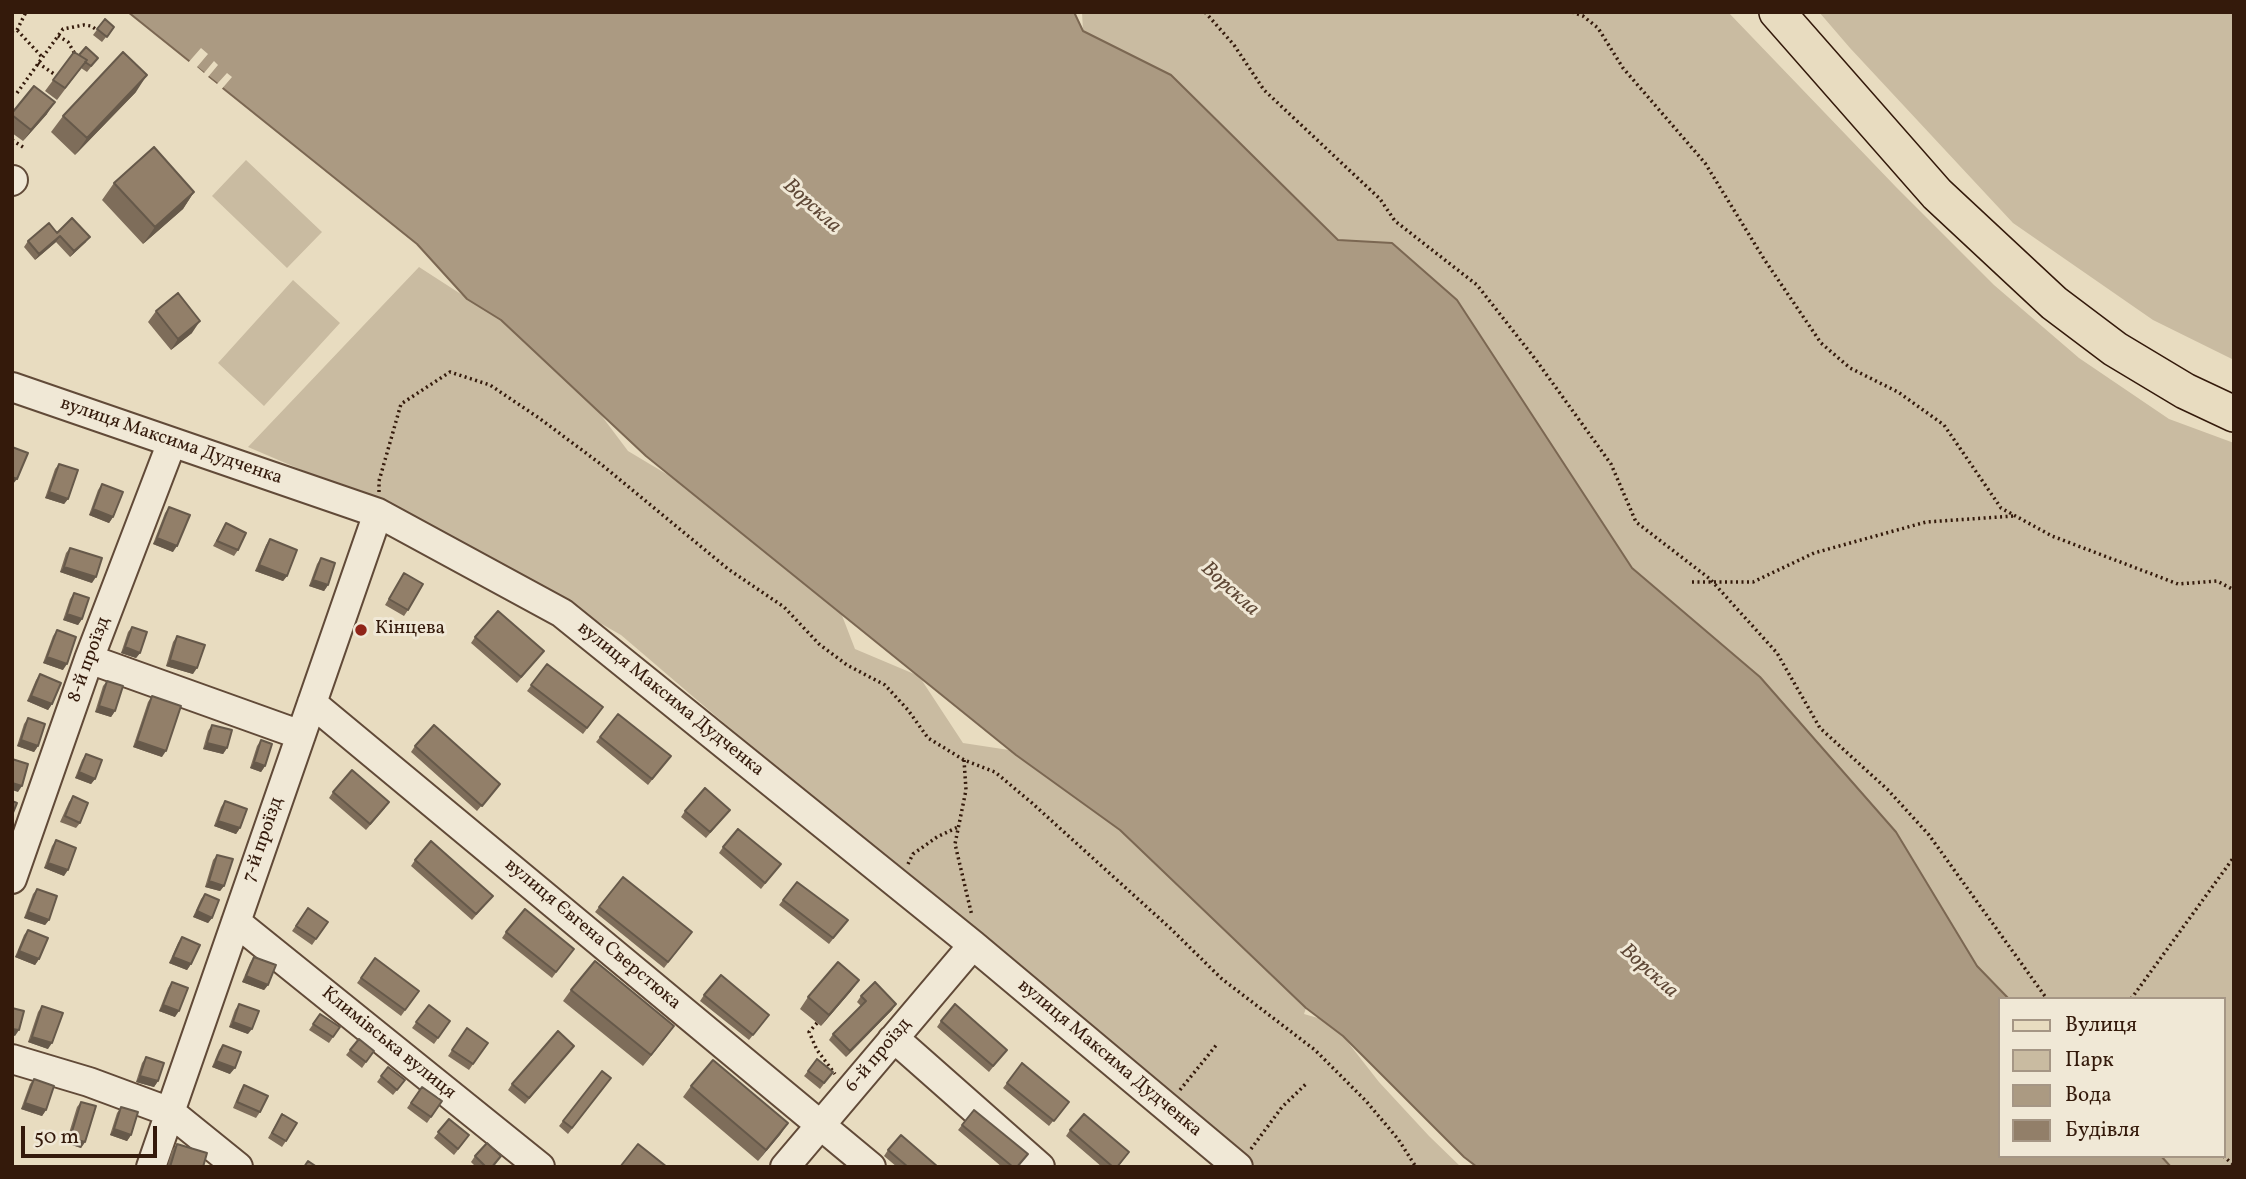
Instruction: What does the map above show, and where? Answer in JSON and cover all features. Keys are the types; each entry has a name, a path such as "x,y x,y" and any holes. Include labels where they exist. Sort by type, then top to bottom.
{"main road":[{"path":"1777,12 1937,194 2054,303 2115,349 2185,391 2234,414"}],"street":[{"name":"вулиця Максима Дудченка","path":"12,387 378,513 562,613 973,945 1244,1159"},
{"name":"8-й проїзд","path":"12,879 89,659 172,442"},
{"name":"7-й проїзд","path":"151,1167 378,513"},
{"path":"89,659 301,736"},
{"name":"вулиця Євгена Сверстюка","path":"312,703 871,1167"},
{"name":"Климівська вулиця","path":"236,922 540,1167"},
{"name":"6-й проїзд","path":"785,1167 973,945"},
{"path":"892,1040 903,1046 1040,1167"},
{"path":"12,1059 89,1082 170,1112 238,1167"}],"path":[{"path":"1205,12 1234,45 1264,90 1380,199 1395,221 1477,285 1536,360 1611,464 1636,522 1712,582 1777,653 1821,727 1888,790 1929,835 2046,997"},
{"path":"1572,12 1583,16 1598,28 1623,68 1705,163 1764,259 1821,343 1850,368 1898,392 1944,425 2001,508 2052,536 2178,584 2217,581 2234,590"},
{"path":"25,13 14,31 43,58"},
{"path":"17,93 63,29 91,26 97,30"},
{"path":"58,36 68,42 78,58"},
{"path":"38,63 57,76"},
{"path":"12,140 23,147"},
{"path":"378,513 379,481 401,404 450,372 489,385 602,465 728,569 784,607 819,644 847,665 885,685 908,709 928,738 964,760 995,772 1170,928 1222,979 1315,1050 1366,1101 1398,1139 1416,1167"},
{"path":"1692,582 1754,582 1814,553 1927,522 2017,516"},
{"path":"964,760 966,790 955,844 972,912 973,945"},
{"path":"890,877 907,866 913,854 937,837 958,827"},
{"path":"2132,997 2234,857"},
{"path":"817,1023 809,1032 817,1049 839,1079 850,1089"},
{"path":"1178,1093 1218,1043"},
{"path":"1244,1159 1282,1107 1307,1083"}],"green space":[{"path":"1082,12 1728,12 1994,285 2079,358 2169,419 2234,443 2234,1167 2135,1167 2134,1158 2225,1158 2225,997 2007,997 1977,966 1896,832 1760,677 1632,568 1457,300 1392,243 1339,240 1171,75 1083,31"},
{"path":"1819,12 2234,12 2234,360 2153,320 2013,223"},
{"path":"246,160 322,232 287,268 212,196"},
{"path":"419,267 501,320 571,375 628,451 725,509 836,600 855,649 919,676 963,743 1009,750 1048,774 1120,830 1306,1008 1304,1014 1332,1022 1379,1082 1461,1167 1257,1167 1167,1090 863,842 621,635 421,521 248,447"},
{"path":"293,280 340,323 264,406 218,363"}],"water":[{"name":"Ворскла","path":"128,12 1074,12 1083,31 1171,75 1338,240 1392,243 1457,300 1632,568 1760,677 1896,832 1977,966 2007,997 1997,997 1997,1158 2163,1158 2171,1167 1477,1167 1343,1036 1306,1008 1120,830 1016,755 646,456 501,320 467,299 417,244"}],"pier":[{"path":"201,48 208,54 197,67 204,73 214,61 218,65 208,77 217,84 227,73 232,77 220,91 187,64"}],"building":[{"path":"105,19 114,27 107,37 97,29"},
{"path":"86,47 98,58 91,66 79,55"},
{"path":"74,52 87,60 65,88 53,80"},
{"path":"123,52 147,75 87,138 63,116"},
{"path":"34,86 55,102 31,130 12,113"},
{"path":"154,147 194,192 155,227 114,183"},
{"path":"72,218 90,237 74,251 60,236 39,254 28,241 49,223 57,233"},
{"path":"178,293 200,321 178,339 156,311"},
{"path":"12,447 28,453 17,479 12,477"},
{"path":"59,464 78,470 68,499 49,492"},
{"path":"102,484 123,492 113,517 93,509"},
{"path":"169,507 190,515 177,546 157,538"},
{"path":"226,523 246,533 238,550 217,541"},
{"path":"270,539 297,550 287,576 259,565"},
{"path":"70,548 102,558 96,577 64,567"},
{"path":"321,558 335,563 328,585 313,580"},
{"path":"404,573 423,584 408,610 389,599"},
{"path":"74,593 89,598 82,619 67,614"},
{"path":"498,611 544,651 521,677 475,637"},
{"path":"132,627 147,632 140,653 125,647"},
{"path":"57,630 76,637 67,664 47,657"},
{"path":"177,636 205,645 197,668 170,660"},
{"path":"547,664 603,707 587,728 531,685"},
{"path":"40,674 61,683 52,704 31,696"},
{"path":"107,681 123,686 115,711 99,706"},
{"path":"152,696 181,706 166,751 137,741"},
{"path":"618,714 671,756 652,779 600,737"},
{"path":"28,718 45,724 38,746 21,740"},
{"path":"212,725 232,730 227,748 207,743"},
{"path":"434,725 500,784 482,806 415,746"},
{"path":"261,740 272,744 265,766 254,762"},
{"path":"86,754 102,760 95,779 79,772"},
{"path":"12,759 28,764 22,786 12,783"},
{"path":"352,770 389,802 370,824 333,792"},
{"path":"705,788 730,810 710,832 685,811"},
{"path":"73,796 88,803 80,823 65,816"},
{"path":"12,801 17,803 12,815"},
{"path":"225,801 247,809 240,828 218,821"},
{"path":"738,829 781,864 765,883 723,847"},
{"path":"56,840 76,848 68,870 48,863"},
{"path":"431,841 493,896 476,914 415,860"},
{"path":"217,855 233,859 224,886 209,881"},
{"path":"623,877 692,932 668,962 599,907"},
{"path":"797,882 848,920 833,938 783,900"},
{"path":"37,889 57,896 49,920 28,912"},
{"path":"205,894 219,900 212,918 197,911"},
{"path":"308,908 328,922 316,939 296,926"},
{"path":"525,909 574,949 556,972 506,932"},
{"path":"28,930 48,938 39,959 19,951"},
{"path":"182,937 200,945 191,964 173,957"},
{"path":"254,957 276,965 268,985 246,976"},
{"path":"375,958 419,991 405,1010 361,978"},
{"path":"595,961 674,1026 651,1055 571,990"},
{"path":"838,962 859,980 829,1015 808,997"},
{"path":"721,975 769,1015 753,1035 704,995"},
{"path":"172,982 188,988 179,1011 163,1005"},
{"path":"875,982 896,1004 850,1051 833,1034 866,1001 861,996"},
{"path":"239,1004 259,1011 252,1029 233,1022"},
{"path":"955,1004 1007,1050 993,1066 941,1021"},
{"path":"429,1005 450,1021 438,1038 416,1022"},
{"path":"42,1006 63,1013 52,1043 32,1037"},
{"path":"12,1008 24,1011 19,1030 12,1029"},
{"path":"320,1014 340,1027 333,1037 313,1024"},
{"path":"467,1028 488,1043 473,1064 452,1050"},
{"path":"558,1031 574,1046 529,1098 512,1084"},
{"path":"359,1039 374,1051 366,1062 350,1050"},
{"path":"223,1045 241,1052 235,1068 216,1061"},
{"path":"146,1057 164,1063 158,1081 140,1076"},
{"path":"817,1059 833,1072 824,1083 808,1071"},
{"path":"713,1060 788,1123 766,1150 691,1086"},
{"path":"1022,1063 1069,1102 1054,1121 1007,1083"},
{"path":"388,1067 405,1080 397,1090 381,1076"},
{"path":"602,1071 611,1078 572,1128 563,1121"},
{"path":"34,1079 54,1086 46,1110 25,1103"},
{"path":"244,1085 268,1096 260,1112 237,1102"},
{"path":"422,1087 442,1101 431,1117 411,1103"},
{"path":"81,1102 96,1106 85,1142 70,1138"},
{"path":"121,1107 138,1112 131,1135 114,1129"},
{"path":"974,1110 1028,1154 1017,1167 1013,1167 962,1125"},
{"path":"282,1114 297,1123 286,1141 272,1133"},
{"path":"1084,1114 1129,1152 1117,1167 1113,1167 1070,1130"},
{"path":"449,1119 469,1135 458,1149 438,1132"},
{"path":"901,1135 938,1167 908,1167 888,1150"},
{"path":"487,1143 501,1156 492,1167 486,1167 475,1156"},
{"path":"177,1144 207,1153 203,1167 170,1167"},
{"path":"638,1144 667,1167 620,1167"},
{"path":"308,1161 317,1167 304,1167"}],"place":[{"name":"Кінцева","path":"361,630"}]}
